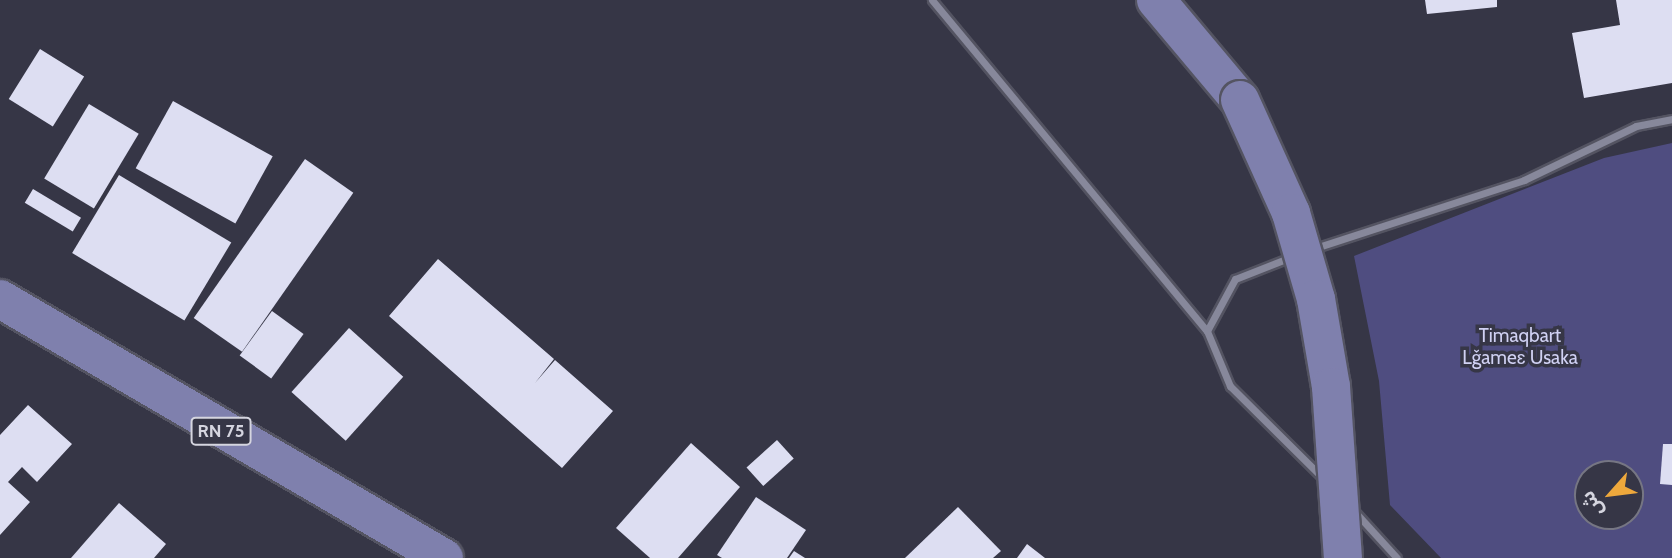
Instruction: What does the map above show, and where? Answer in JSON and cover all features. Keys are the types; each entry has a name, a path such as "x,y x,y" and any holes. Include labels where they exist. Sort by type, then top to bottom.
{"main road":[{"path":"1156,0 1240,100 1291,213 1316,299 1332,400 1343,558"},
{"name":"RN 75","path":"0,299 444,558"}],"street":[{"path":"932,0 1207,331 1230,386 1278,429 1397,558"},
{"path":"1207,331 1235,279 1358,230 1524,180 1636,126 1672,118"}],"green space":[{"name":"Timaqbart Lǧameɛ Usaka","path":"1672,143 1672,558 1441,558 1390,505 1379,381 1354,256 1604,158"}],"building":[{"path":"1425,0 1497,0 1497,7 1427,14"},
{"path":"1616,0 1672,0 1672,83 1584,98 1572,33 1620,25"},
{"path":"40,49 84,77 53,127 9,99"},
{"path":"173,101 273,156 235,224 136,168"},
{"path":"89,104 139,134 94,208 44,179"},
{"path":"305,159 353,193 242,352 194,318"},
{"path":"119,175 231,242 184,320 72,253"},
{"path":"33,189 81,218 73,232 25,203"},
{"path":"438,259 554,359 535,383 555,360 613,411 562,468 389,316"},
{"path":"272,311 304,334 271,378 240,355"},
{"path":"349,328 403,377 346,441 291,392"},
{"path":"28,405 72,444 37,482 22,467 8,482 30,502 0,535 0,435"},
{"path":"777,440 794,459 763,486 747,467"},
{"path":"691,443 740,487 678,558 650,558 616,528"},
{"path":"1663,444 1672,444 1672,485 1660,484"},
{"path":"756,497 806,530 787,558 722,558 717,555"},
{"path":"119,503 166,544 154,558 71,558"},
{"path":"958,507 1001,551 993,558 905,558"},
{"path":"1027,544 1045,558 1017,558"},
{"path":"794,551 805,558 789,558"}]}
